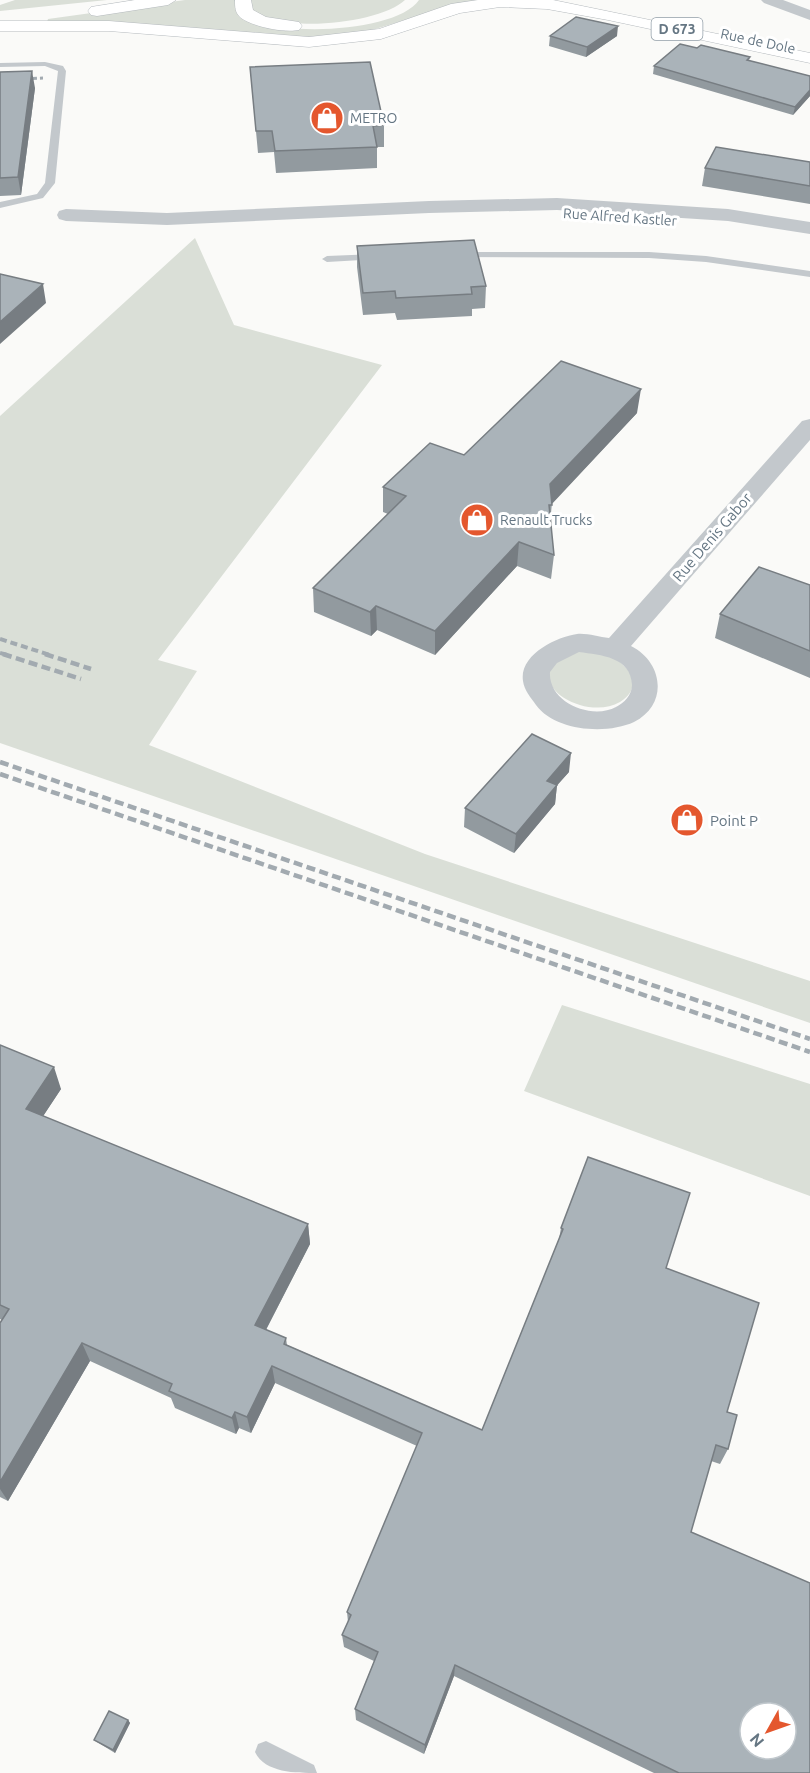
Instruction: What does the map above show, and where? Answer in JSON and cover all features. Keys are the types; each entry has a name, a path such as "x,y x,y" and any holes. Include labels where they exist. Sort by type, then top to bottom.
{"main road":[{"path":"0,16 139,0"},
{"path":"0,22 93,12 168,0"},
{"path":"243,0 243,9 254,17 272,23 300,26 355,22 382,17 401,9"},
{"name":"Rue de Dole","path":"544,0 810,58"},
{"name":"Rue de Dole","path":"565,0 810,52"},
{"path":"0,26 109,26 288,42 328,42 381,33 465,6 509,1 547,4 615,16"},
{"path":"629,2 670,22"}],"street":[{"path":"769,0 810,15"},
{"name":"Rue Alfred Kastler","path":"65,224 429,207 591,205 728,215 810,228"},
{"name":"Rue Alfred Kastler","path":"429,207 649,218 753,229 810,239"},
{"name":"Rue Denis Gabor","path":"615,648 810,426"}],"lane":[{"path":"0,65 45,64 60,68 62,71 50,183 40,196 0,205"},
{"path":"447,254 493,252 706,258 810,274"},
{"path":"327,259 390,256"},
{"path":"266,1752 306,1773"}],"shaded area":[{"path":"15,0 107,0 0,11 0,5"},
{"path":"185,0 235,0 236,11 251,20 274,26 330,29 385,20 406,11 419,0 492,0 425,14 372,30 304,38 47,22 48,19"},
{"path":"251,0 405,0 374,15 352,20 304,24 282,22 264,16 251,8"},
{"path":"195,238 234,325 382,365 158,660 197,671 149,745 425,854 810,981 810,1023 0,743 0,416"},
{"path":"580,651 604,654 622,663 633,682 628,696 606,707 591,707 564,698 554,689 549,680 550,670 559,660"},
{"path":"562,1005 810,1084 810,1196 524,1091"}],"building":[{"path":"576,17 618,26 587,47 550,36"},
{"path":"680,44 697,48 701,45 750,57 747,60 810,76 810,90 795,107 654,66"},
{"name":"METRO","path":"370,62 384,125 373,126 377,147 275,151 272,131 256,131 250,67"},
{"path":"32,71 18,177 0,178 0,72"},
{"path":"716,147 810,162 810,186 705,168"},
{"path":"474,240 486,286 471,287 472,294 396,298 395,291 363,293 357,246"},
{"path":"0,274 43,284 0,322"},
{"name":"Renault Trucks","path":"561,361 641,389 550,484 552,505 549,505 554,555 519,542 435,631 376,606 370,612 313,588 406,496 383,487 430,443 464,455"},
{"path":"759,567 810,585 810,651 720,614"},
{"path":"532,734 571,753 547,781 557,785 516,834 465,808"},
{"path":"0,1045 54,1067 26,1109 308,1224 255,1325 286,1338 284,1344 482,1430 563,1229 561,1228 588,1157 690,1193 666,1268 759,1303 727,1412 737,1415 728,1449 716,1445 691,1532 810,1583 810,1773 679,1773 455,1665 425,1745 355,1709 378,1652 342,1635 351,1615 347,1612 422,1433 272,1366 247,1417 235,1412 232,1418 169,1391 172,1384 82,1343 0,1482 0,1323 9,1309 0,1305"},
{"path":"109,1711 128,1720 113,1750 94,1740"}],"railway":[{"path":"0,80 43,78"},
{"path":"0,639 50,655"},
{"path":"0,653 7,655"},
{"path":"3,654 81,679"},
{"path":"45,654 91,669"},
{"path":"0,762 810,1039"},
{"path":"0,774 810,1052"}],"place":[{"name":"METRO","path":"327,118"},
{"name":"Renault Trucks","path":"477,520"},
{"name":"Point P","path":"687,820"}]}
